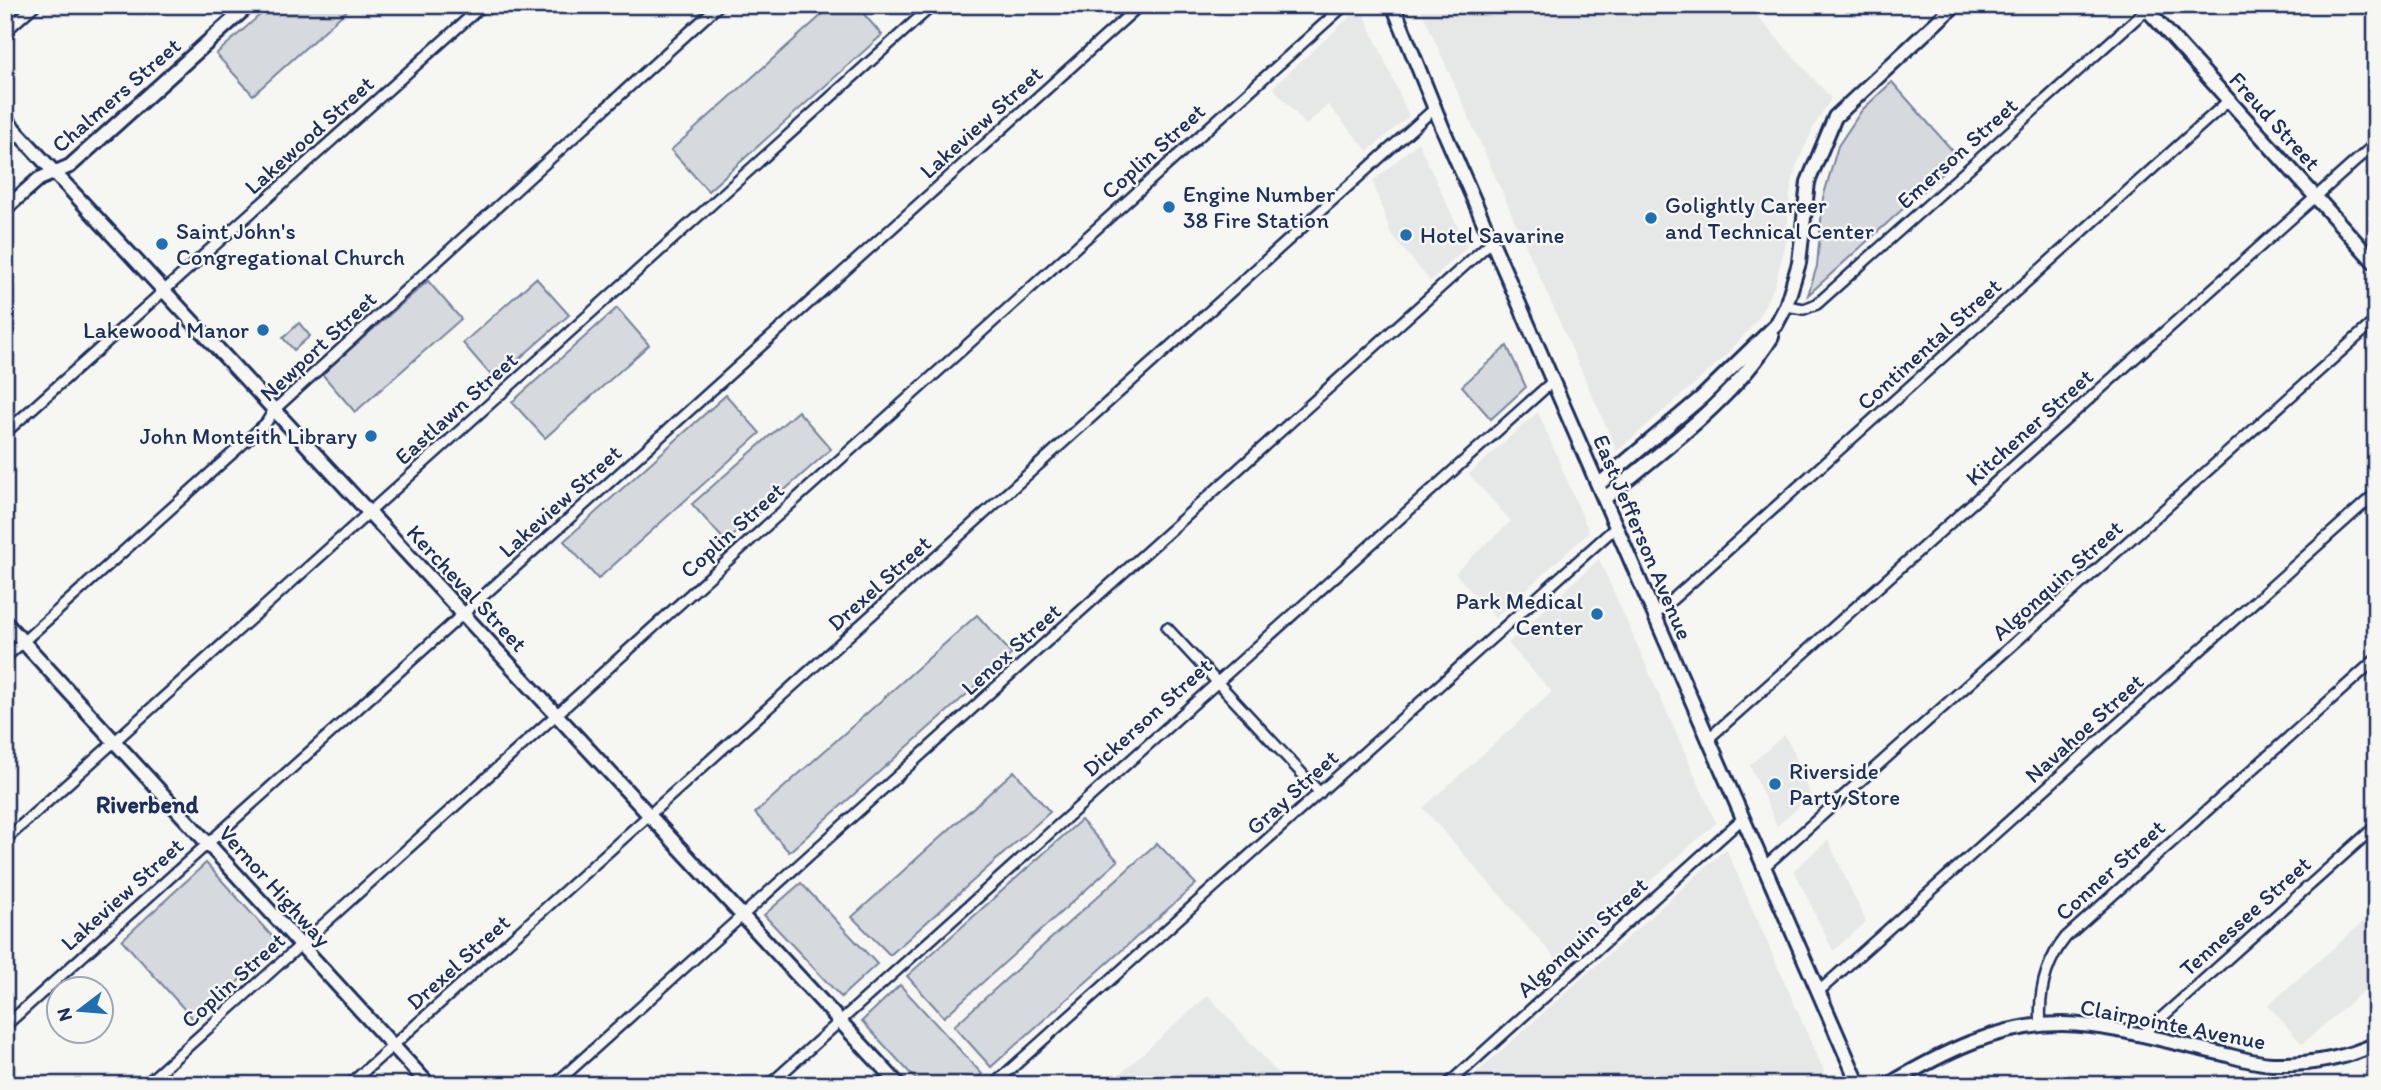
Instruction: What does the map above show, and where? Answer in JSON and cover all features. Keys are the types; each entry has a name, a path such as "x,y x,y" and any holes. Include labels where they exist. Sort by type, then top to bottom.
{"street":[{"path":"5,32 36,5"},
{"name":"Chalmers Street","path":"5,209 39,179 70,166 249,5"},
{"name":"Lakewood Street","path":"5,433 482,5"},
{"name":"Newport Street","path":"5,658 266,423 274,410 719,5"},
{"name":"Eastlawn Street","path":"5,841 933,5"},
{"name":"Lakeview Street","path":"5,1026 1140,5"},
{"name":"Coplin Street","path":"145,1085 1345,5"},
{"name":"East Jefferson Avenue","path":"1393,5 1434,109 1859,1085"},
{"path":"1604,499 1716,404 1766,346 1786,306 1799,263 1808,182 1835,117 1955,5"},
{"name":"Emerson Street","path":"1786,306 1804,309 1817,304 2145,7"},
{"name":"Freud Street","path":"2145,7 2376,264"},
{"name":"Continental Street","path":"1654,616 2228,100"},
{"name":"Drexel Street","path":"349,1085 1434,109"},
{"name":"Kercheval Street","path":"5,119 899,1085"},
{"name":"Kitchener Street","path":"1708,739 2376,143"},
{"name":"Lenox Street","path":"554,1085 1492,241"},
{"name":"Algonquin Street","path":"1763,868 2376,320"},
{"path":"1598,485 1702,397 1776,325"},
{"name":"Dickerson Street","path":"769,1085 1553,382"},
{"name":"Navahoe Street","path":"1818,992 2376,493"},
{"name":"Gray Street","path":"993,1085 1616,527"},
{"name":"Vernor Highway","path":"5,622 429,1085"},
{"path":"1167,628 1320,793"},
{"name":"Conner Street","path":"2041,1026 2039,1007 2046,971 2066,937 2376,659"},
{"name":"Algonquin Street","path":"1447,1085 1742,819"},
{"name":"Tennessee Street","path":"2141,1036 2376,826"},
{"name":"Clairpointe Avenue","path":"2041,1026 2062,1024 2100,1028 2271,1064 2335,1058 2376,1044"},
{"path":"1888,1085 1941,1054 1981,1038 2023,1027 2041,1026"}],"shaded area":[{"path":"271,5 353,5 253,95 216,54"},
{"path":"833,5 856,5 882,35 708,191 671,150"},
{"name":"Golightly Career and Technical Center","path":"1419,5 1747,5 1831,98 1814,126 1796,167 1790,194 1786,243 1775,284 1758,319 1726,356 1617,451"},
{"path":"1361,7 1409,116 1368,151 1328,105 1306,125 1273,87"},
{"path":"1892,82 1959,158 1808,295 1817,266 1823,198 1838,146 1862,110"},
{"path":"1418,142 1467,247 1430,281 1391,234 1373,182"},
{"path":"536,278 569,315 495,380 463,343"},
{"path":"428,281 461,319 355,412 322,374"},
{"path":"617,308 649,345 545,438 512,402"},
{"path":"299,323 310,336 294,350 283,338"},
{"path":"1507,346 1526,387 1491,419 1462,386"},
{"path":"726,395 760,433 598,579 564,541"},
{"path":"798,411 831,449 726,542 692,504"},
{"path":"1538,412 1589,532 1495,618 1455,573 1511,521 1469,474"},
{"path":"1599,559 1716,823 1559,962 1423,808 1552,692 1508,643"},
{"path":"977,615 1012,654 789,852 755,813"},
{"path":"1784,735 1811,796 1777,826 1750,765"},
{"path":"1014,771 1050,812 890,955 852,917"},
{"path":"1081,820 1118,861 944,1017 907,976"},
{"path":"1828,840 1866,922 1833,951 1794,870"},
{"path":"1157,843 1196,884 991,1067 954,1026"},
{"path":"1726,849 1830,1085 1463,1085"},
{"path":"206,863 279,944 195,1021 122,940"},
{"path":"801,883 877,964 841,997 764,915"},
{"path":"2376,911 2376,980 2302,1044 2268,1005"},
{"path":"900,985 982,1074 970,1085 921,1085 862,1021"},
{"path":"1208,995 1288,1085 1108,1085"}],"place":[{"name":"Engine Number 38 Fire Station","path":"1169,207"},
{"name":"Golightly Career and Technical Center","path":"1651,218"},
{"name":"Hotel Savarine","path":"1406,235"},
{"name":"Saint John's Congregational Church","path":"162,244"},
{"name":"Lakewood Manor","path":"263,330"},
{"name":"John Monteith Library","path":"371,436"},
{"name":"Park Medical Center","path":"1597,614"},
{"name":"Riverside Party Store","path":"1775,784"}],"district":[{"name":"Riverbend","path":"147,805"}]}
